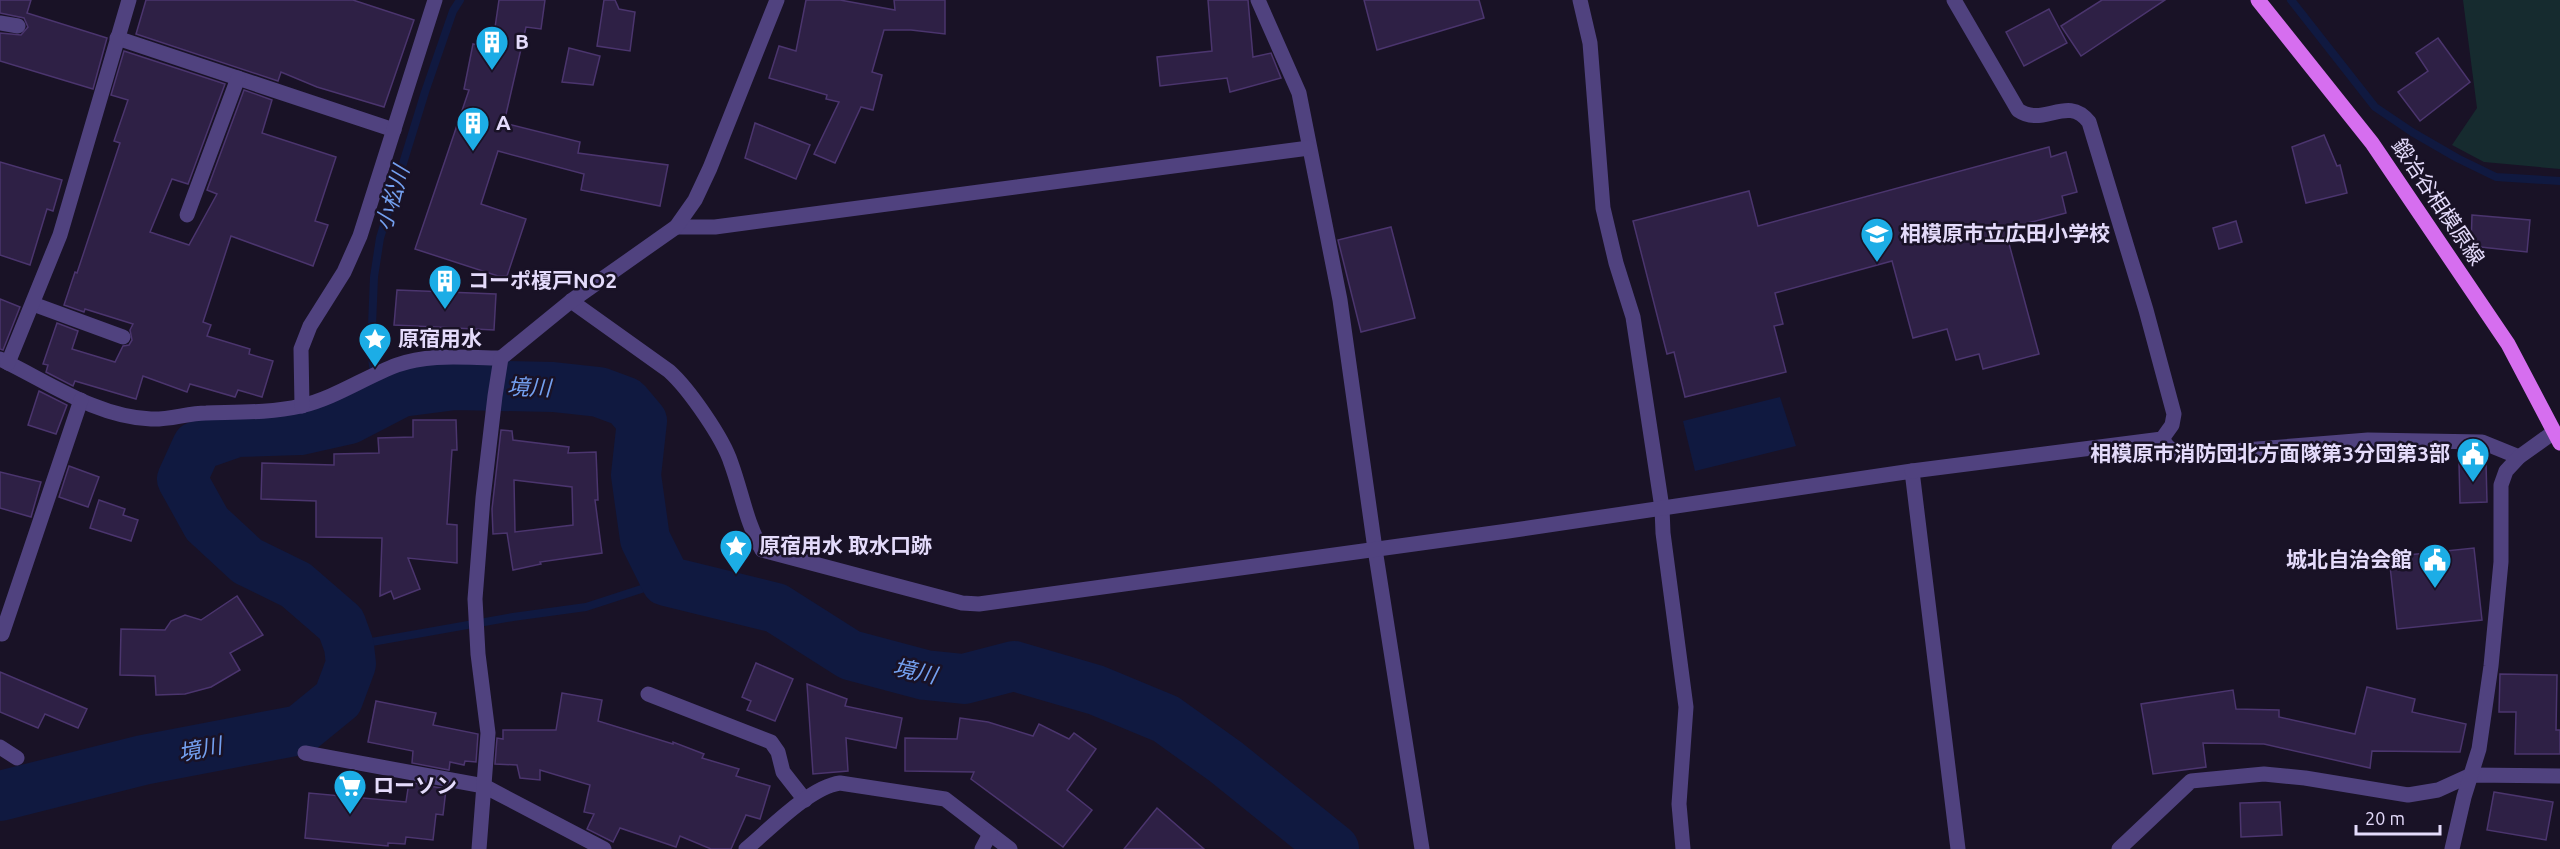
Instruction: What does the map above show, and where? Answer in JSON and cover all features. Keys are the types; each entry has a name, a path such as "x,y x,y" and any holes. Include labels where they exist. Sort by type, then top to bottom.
{"main road":[{"name":"鍛冶谷相模原線","path":"2258,0 2372,143 2512,351 2557,438"}],"street":[{"path":"129,0 60,234 33,304 4,361 81,400 131,417 153,419 200,413 261,412 302,406 399,364 438,357 500,365"},
{"path":"302,406 301,349 310,326 344,272 360,236 435,0"},
{"path":"479,849 488,733 478,654 475,599 500,365 571,301 676,227 695,200 710,168 777,0"},
{"path":"1258,0 1299,93 1340,300 1375,549 1422,849"},
{"path":"1580,0 1590,44 1603,208 1616,263 1634,317 1662,508 1663,533 1686,707 1679,804 1683,849"},
{"path":"571,301 682,382 731,460 750,529 762,550 962,603 979,604 1912,471 2162,439 2172,424 2174,414 2146,310 2090,122 2076,110 2031,116 2018,110 1954,0"},
{"path":"0,22 18,26"},
{"path":"117,39 394,130"},
{"path":"187,215 238,78"},
{"path":"676,227 715,227 1309,148"},
{"path":"33,304 123,337"},
{"path":"2,634 81,400"},
{"path":"2452,849 2479,749 2491,666 2501,562 2501,485 2506,471 2519,457 2557,438"},
{"path":"2162,439 2168,447 2183,455 2368,440 2482,442 2519,457"},
{"path":"1912,471 1958,849"},
{"path":"648,694 771,742 778,752 783,772 806,800"},
{"path":"0,747 17,758"},
{"path":"305,753 484,786 604,849"},
{"path":"2119,849 2191,781 2264,774 2305,778 2408,795 2438,790 2471,776 2560,776"},
{"path":"746,849 806,800 831,784 840,783 945,799 1010,849"},
{"path":"982,849 990,834"}],"green space":[{"path":"2463,0 2560,0 2560,169 2484,162 2452,145 2477,108"}],"water":[{"path":"1780,397 1796,446 1695,471 1683,421"}],"building":[{"path":"0,0 31,0 27,13 107,38 93,89 0,61 0,33 21,35 28,27 24,18 0,13"},
{"path":"146,0 353,0 414,20 384,107 317,87 281,72 278,81 136,34"},
{"path":"499,0 545,0 541,29 526,27 504,123 580,142 578,153 668,165 660,206 581,190 584,174 498,151 481,204 526,219 507,276 498,276 415,249 469,90 464,89 473,44 492,48"},
{"path":"604,0 615,0 619,9 635,12 630,51 597,46"},
{"path":"806,0 840,0 895,10 894,0 945,0 945,34 884,30 872,72 882,75 873,110 861,107 835,163 814,154 839,102 826,99 827,95 769,78 779,46 796,51"},
{"path":"1208,0 1248,0 1253,57 1271,53 1281,78 1230,92 1227,78 1160,86 1157,57 1212,51"},
{"path":"1364,0 1479,0 1484,18 1377,50"},
{"path":"2102,0 2165,0 2081,56 2061,26"},
{"path":"2049,9 2067,43 2024,66 2006,32"},
{"path":"2438,38 2470,82 2420,121 2398,92 2428,71 2416,53"},
{"path":"569,48 600,56 593,85 562,82"},
{"path":"124,51 225,84 188,184 172,179 150,232 189,245 217,194 207,190 244,90 272,100 262,133 336,157 315,221 328,225 313,266 231,236 203,322 211,325 207,336 250,349 249,354 273,361 262,397 238,390 235,397 190,384 187,392 143,376 136,399 75,381 73,386 46,372 48,365 43,364 57,323 78,331 72,349 115,362 123,346 129,345 132,340 130,330 133,324 64,305 75,272 77,273 120,143 114,141 128,100 111,95"},
{"path":"755,123 810,145 796,179 745,158"},
{"path":"2324,135 2337,166 2340,165 2347,193 2306,203 2292,147"},
{"path":"2049,147 2051,157 2066,152 2077,192 2062,196 2066,213 2005,229 2039,354 1983,369 1979,354 1956,360 1947,329 1913,338 1892,261 1775,293 1783,324 1774,326 1786,372 1685,397 1674,352 1667,354 1633,221 1749,191 1758,226"},
{"path":"0,162 62,180 53,211 47,209 30,265 0,255"},
{"path":"2472,215 2530,220 2527,252 2471,246"},
{"path":"2236,221 2242,242 2219,249 2213,228"},
{"path":"1391,227 1415,318 1361,332 1338,240"},
{"name":"コーポ榎戸NO2","path":"397,290 496,294 494,330 394,325"},
{"path":"0,299 20,307 3,350 0,349"},
{"path":"39,391 67,405 56,434 28,425"},
{"path":"413,420 456,420 457,450 452,450 447,524 457,525 457,563 408,558 420,589 394,599 391,591 380,596 382,538 316,537 316,501 261,499 262,463 334,465 334,454 379,453 378,438 413,437"},
{"path":"501,430 512,431 513,440 569,447 568,453 596,452 598,500 595,500 602,553 540,562 541,564 513,570 507,533 493,534 492,509","holes":["514,480 572,487 573,525 515,532"]},
{"name":"相模原市消防団北方面隊第3分団第3部","path":"2486,462 2487,502 2460,503 2459,463"},
{"path":"69,466 99,477 88,507 59,497"},
{"path":"0,472 41,482 31,517 0,508"},
{"path":"99,500 125,509 123,515 138,520 131,541 90,528"},
{"name":"城北自治会館","path":"2474,548 2482,620 2397,629 2389,557"},
{"path":"237,596 263,635 230,653 240,670 211,687 185,694 156,695 155,676 120,675 121,629 165,630 171,621 185,615 201,620"},
{"path":"756,663 793,679 775,721 747,710 751,701 742,697"},
{"path":"0,672 87,709 78,728 45,714 38,728 0,712"},
{"path":"2500,674 2557,675 2556,730 2560,730 2560,754 2515,754 2516,712 2499,712"},
{"path":"807,684 847,699 845,706 902,718 896,748 846,738 848,771 813,774"},
{"path":"2367,687 2415,699 2412,712 2466,724 2460,752 2372,751 2370,768 2264,744 2203,743 2206,767 2153,774 2141,704 2233,690 2236,709 2279,710 2279,717 2355,734"},
{"path":"562,693 602,700 598,721 673,744 673,742 704,754 702,758 739,769 736,776 770,786 760,819 746,815 731,849 711,849 680,836 676,847 620,828 613,842 587,829 594,814 584,812 590,785 540,770 540,780 520,778 517,765 495,764 497,738 503,739 503,730 556,730"},
{"path":"376,701 436,713 433,725 478,734 476,762 465,761 464,765 450,762 449,770 412,763 413,751 368,742"},
{"path":"960,718 988,722 1033,736 1039,724 1069,739 1074,733 1096,749 1067,790 1092,810 1063,847 971,779 974,772 905,771 905,738 957,739"},
{"path":"409,782 446,789 443,815 436,814 433,840 406,837 405,844 388,843 388,846 305,838 309,793 406,802"},
{"path":"2494,792 2553,802 2546,840 2487,830"},
{"path":"2280,802 2282,835 2241,837 2240,803"},
{"path":"1157,808 1204,849 1124,849"}],"waterway":[{"name":"小松川","path":"378,405 371,350 374,277 380,238 425,92 453,11 460,0"},
{"path":"2291,0 2375,107 2412,132 2496,177 2560,181"},
{"name":"境川","path":"0,796 143,760 300,730 338,699 351,664 349,646 341,624 296,585 247,561 207,524 182,479 197,446 237,432 300,430 349,419 401,392 455,385 553,387 599,392 626,402 642,421 636,475 645,539 666,581 776,608 850,655 925,675 964,679 1014,666 1096,690 1166,719 1226,762 1334,849"},
{"path":"349,646 513,617 586,607 666,581"}],"place":[{"name":"B","path":"492,71"},
{"name":"A","path":"473,152"},
{"name":"相模原市立広田小学校","path":"1877,263"},
{"name":"コーポ榎戸NO2","path":"445,310"},
{"name":"原宿用水","path":"375,368"},
{"name":"相模原市消防団北方面隊第3分団第3部","path":"2473,483"},
{"name":"原宿用水 取水口跡","path":"736,575"},
{"name":"城北自治会館","path":"2435,589"},
{"name":"ローソン","path":"350,815"}]}
